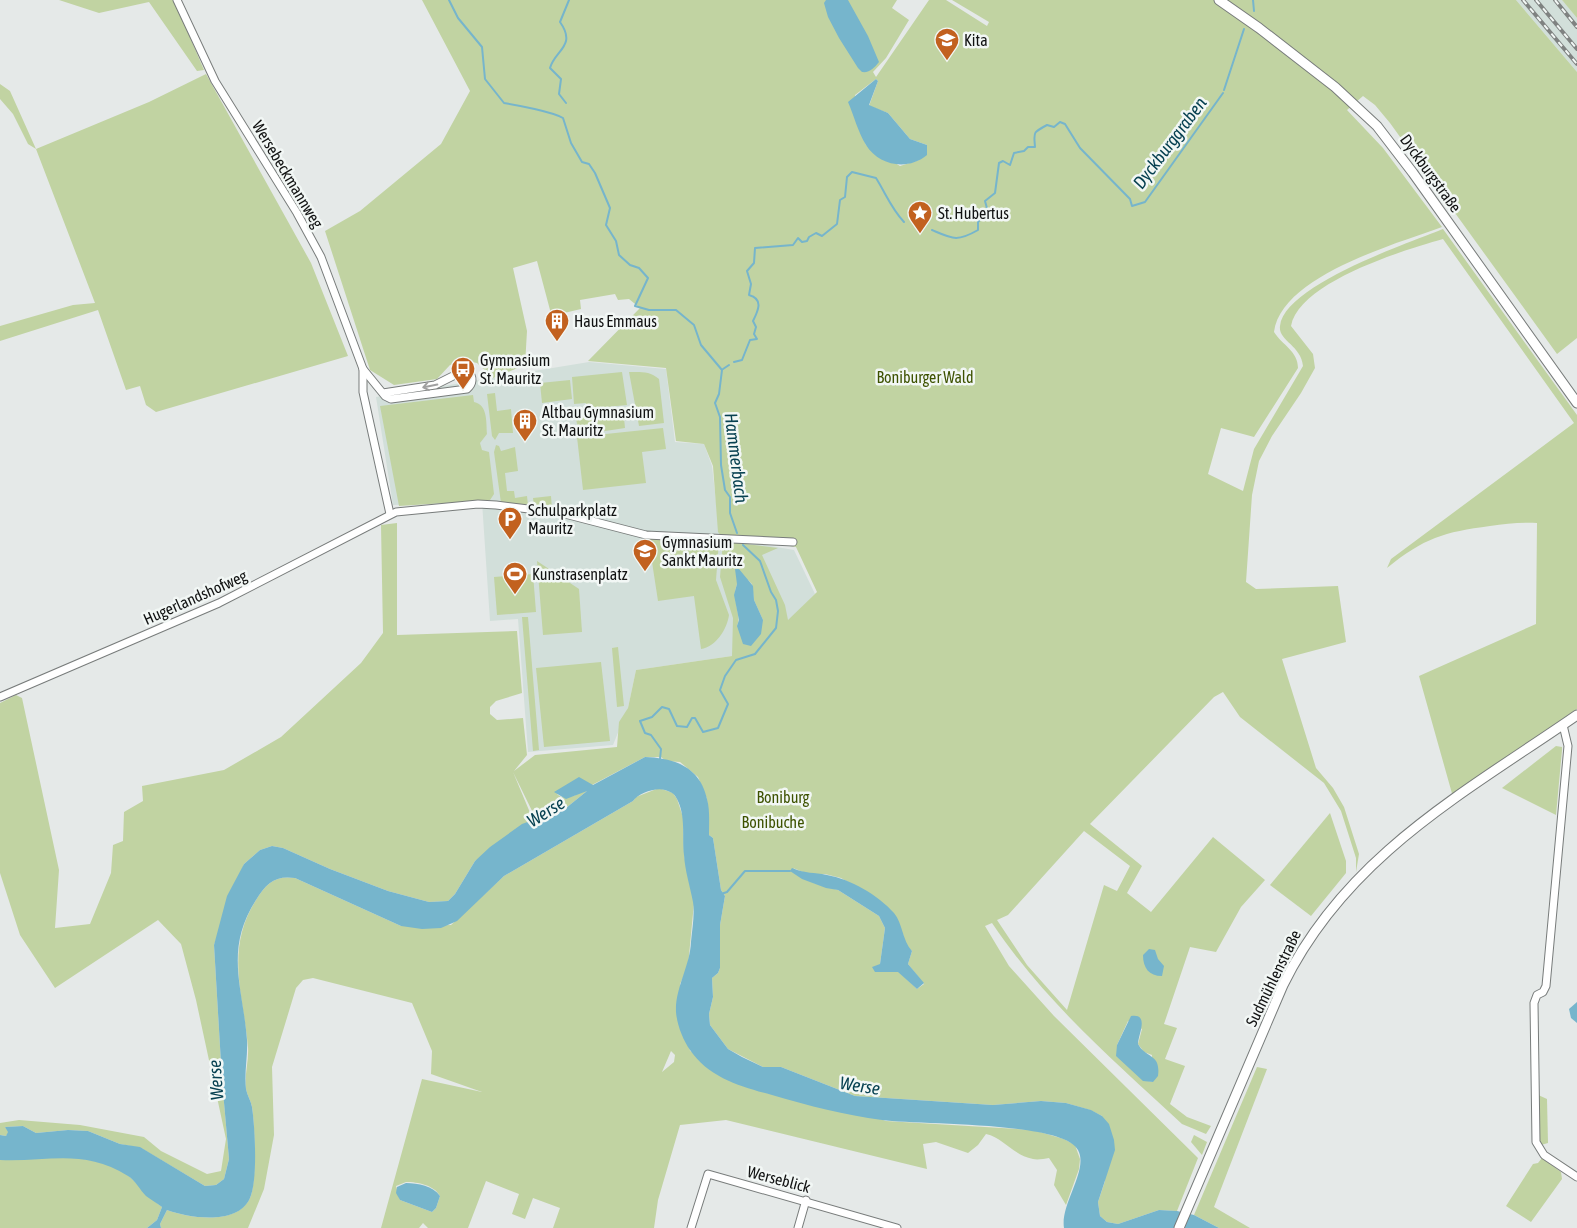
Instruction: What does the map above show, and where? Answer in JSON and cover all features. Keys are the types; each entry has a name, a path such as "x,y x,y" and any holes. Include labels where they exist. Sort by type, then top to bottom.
{"street":[{"name":"Wersebeckmannweg","path":"177,0 215,81 312,240 363,369 383,393"},
{"name":"Dyckburgstraße","path":"1219,0 1259,28 1335,87 1377,126 1575,397"},
{"name":"Wersebeckmannweg","path":"363,369 363,392 393,513"},
{"path":"462,372 468,372 472,378 470,387 463,390 394,399 387,398 383,393 435,385 462,372"},
{"path":"393,513 495,505 561,513 646,535 793,542"},
{"name":"Hugerlandshofweg","path":"0,697 219,603 393,513"},
{"name":"Sudmühlenstraße","path":"1179,1228 1283,985 1300,951 1316,926 1354,882 1397,842 1577,715"},
{"path":"1563,725 1568,746 1558,875 1546,986 1544,992 1537,995 1534,1003 1536,1142 1544,1155 1577,1177"},
{"name":"Werseblick","path":"691,1228 708,1174 806,1200 897,1228"},
{"path":"798,1228 806,1200"}],"shaded area":[{"path":"1516,0 1562,0 1568,7 1577,18 1577,72"},
{"name":"Gymnasium Sankt Mauritz","path":"589,362 666,369 675,442 704,444 712,466 720,537 794,550 815,594 788,621 732,656 636,670 628,708 613,745 528,752 518,619 490,621 482,502 393,505 376,397"}],"green space":[{"path":"59,0 174,0 204,70 197,71 149,2 99,13"},
{"path":"422,0 897,0 892,8 909,20 886,58 873,72 876,77 929,0 946,0 987,26 989,22 952,0 1516,0 1577,72 1577,338 1557,354 1390,123 1375,105 1363,96 1347,110 1383,148 1442,227 1370,253 1343,265 1297,294 1281,312 1274,332 1293,353 1298,368 1254,437 1221,428 1208,474 1243,491 1254,449 1303,366 1298,353 1282,336 1280,331 1280,326 1287,311 1302,296 1350,267 1443,229 1577,415 1577,709 1462,787 1453,797 1419,676 1536,624 1537,523 1496,525 1447,534 1424,543 1387,568 1391,559 1574,423 1443,239 1404,251 1355,270 1332,282 1313,295 1298,310 1291,326 1313,354 1315,368 1301,393 1272,436 1259,461 1252,495 1246,582 1256,589 1338,586 1346,642 1282,659 1316,768 1333,788 1344,807 1359,854 1356,872 1356,858 1341,811 1324,783 1240,717 1223,692 1214,697 1090,824 1142,866 1127,893 1151,912 1213,837 1265,880 1241,907 1216,952 1190,947 1164,1024 1177,1028 1165,1059 1185,1066 1170,1104 1187,1117 1211,1126 1206,1134 1182,1124 1105,1053 1057,1005 1013,952 992,923 985,926 1009,966 1054,1016 1198,1158 1177,1211 1159,1210 1118,1224 1107,1222 1100,1216 1098,1202 1105,1181 1102,1116 1090,1110 1066,1103 1041,1101 993,1105 855,1096 781,1067 763,1067 728,1049 710,1025 709,1014 713,997 712,978 718,973 720,968 720,925 725,896 721,890 713,838 709,835 707,799 698,777 680,762 666,761 661,757 645,757 592,785 557,794 561,797 574,796 582,791 587,791 566,808 536,818 475,861 455,894 448,901 429,902 388,891 330,869 283,848 272,846 260,850 244,864 214,945 229,1159 224,1179 216,1185 205,1186 141,1148 120,1144 88,1131 68,1130 36,1133 23,1126 5,1127 9,1132 6,1136 0,1135 0,1123 19,1120 80,1125 144,1137 161,1151 207,1174 221,1171 226,1139 196,1000 181,944 158,920 55,988 20,935 0,873 0,703 16,695 22,698 59,870 55,928 90,924 111,873 113,845 123,841 124,812 143,801 142,786 224,770 281,737 361,663 383,633 381,525 397,523 397,635 517,631 522,693 496,701 490,707 490,714 497,720 523,718 527,755 514,771 535,755 617,747 619,722 628,708 636,670 732,656 733,618 720,577 723,541 778,548 762,555 785,605 788,620 817,592 796,547 721,536 718,532 713,466 704,444 676,441 666,368 588,361 640,308 629,299 618,300 615,294 580,300 581,309 564,313 566,324 554,325 537,261 513,268 527,331 525,365 493,378 477,363 463,360 450,365 437,379 394,385 370,370 325,231 360,211 441,144 470,91","holes":["876,79 878,81 869,106 888,113 910,139 927,145 919,160 900,166 866,145 854,116 855,95","748,580 752,584 754,600 763,620 737,626 735,590 737,584","513,772 535,817 531,815","1084,831 1130,866 1117,891 1104,885 1067,1010 1027,965 997,920 1008,915","793,868 808,874 825,874 841,878 855,886 903,934 905,944 912,951 908,964 924,984 917,989 898,971 880,964 885,928 879,916 838,890 814,883","1128,1021 1142,1029 1138,1044 1144,1052 1152,1055 1153,1082 1143,1080 1117,1045"]},
{"path":"1562,0 1577,0 1577,18"},
{"path":"206,74 311,263 348,356 156,412 146,405 140,386 126,390 98,310 0,341 0,326 73,305 95,303 36,149 149,102"},
{"path":"0,84 10,91 36,149 28,144 13,114 0,99"},
{"path":"622,372 627,405 586,409 586,403 574,404 572,377"},
{"path":"629,372 649,373 659,379 664,423 639,426"},
{"path":"570,380 572,399 542,403 540,383"},
{"path":"495,393 497,411 511,409 513,433 499,433 495,440 492,436 487,394"},
{"path":"473,395 474,402 482,407 485,415 487,434 480,443 482,450 489,452 494,494 490,500 399,506 380,406"},
{"path":"623,408 625,428 579,435 575,413"},
{"path":"663,428 666,449 642,452 646,483 583,490 577,437"},
{"path":"496,445 499,446 501,451 515,447 518,471 505,473 507,491 514,491 515,498 527,496 528,505 501,503 494,452"},
{"path":"551,496 552,509 534,506 533,498"},
{"path":"648,536 719,541 716,580 729,615 726,626 720,636 706,648 701,649 694,596 658,601"},
{"path":"537,561 579,589 582,632 543,635"},
{"name":"Kunstrasenplatz","path":"533,574 536,612 497,615 494,577"},
{"path":"522,617 528,617 539,750 533,751"},
{"path":"618,647 624,706 617,707 612,648"},
{"path":"601,662 610,741 544,747 536,668"},
{"path":"1556,746 1562,747 1562,750 1556,815 1502,788"},
{"path":"659,788 673,793 683,817 684,855 694,903 688,966 680,984 690,1051 886,1121 1033,1130 1064,1139 1075,1145 1080,1159 1079,1169 1066,1205 1054,1185 1057,1170 1049,1158 1036,1159 1026,1157 998,1139 986,1134 978,1145 968,1153 936,1142 923,1144 927,1169 726,1120 680,1125 658,1200 654,1228 553,1228 560,1208 533,1198 525,1219 512,1214 519,1194 486,1181 468,1228 428,1228 423,1223 419,1228 381,1228 422,1079 482,1092 431,1074 432,1051 412,1003 313,978 303,980 296,988 272,1067 274,1135 264,1189 248,1228 161,1228 160,1224 167,1210 200,1217 224,1216 235,1213 244,1207 250,1198 254,1180 254,1127 252,1107 246,1084 248,1047 238,972 239,954 241,936 247,918 260,894 272,881 288,877 295,878 401,926 451,925 504,876 633,801 636,797","holes":["671,1051 675,1055 674,1062 662,1072","406,1182 425,1185 434,1189 440,1196 436,1208 432,1212 400,1200 396,1186"]},
{"path":"1330,813 1346,861 1346,873 1311,916 1270,885"},
{"path":"1257,1067 1267,1069 1214,1207 1250,1228 1219,1228 1194,1215"},
{"path":"1536,1094 1547,1099 1548,1143 1541,1145 1536,1142"},
{"path":"1194,1135 1207,1142 1202,1155 1191,1142"},
{"path":"65,1156 100,1162 124,1173 162,1207 157,1220 147,1228 0,1228 0,1160"},
{"path":"1542,1158 1561,1172 1562,1179 1531,1222 1506,1206 1533,1164 1538,1163"}],"water":[{"path":"826,0 848,0 868,36 879,62 872,70 862,72 858,68 828,17 824,3"},
{"path":"876,79 878,81 869,105 888,113 910,139 927,145 927,155 919,160 903,164 886,162 878,158 863,140 848,102"},
{"path":"735,569 739,569 753,586 754,600 763,620 761,634 751,646 743,644 737,626 739,620 734,595 737,584"},
{"path":"645,757 666,759 692,771 703,788 707,799 709,835 713,838 721,890 725,896 720,925 720,968 718,973 712,978 713,997 709,1014 710,1025 728,1049 763,1067 781,1067 855,1096 993,1105 1041,1101 1066,1103 1091,1110 1102,1116 1109,1124 1115,1150 1098,1202 1100,1216 1107,1222 1118,1224 1159,1210 1177,1211 1194,1215 1219,1228 1064,1228 1066,1208 1080,1167 1078,1150 1067,1141 1046,1134 1019,1129 900,1122 841,1113 749,1089 727,1080 707,1068 687,1046 676,1012 678,994 690,951 694,907 686,873 682,812 673,794 661,789 643,793 633,801 504,876 457,921 441,928 422,929 401,926 295,878 277,879 268,885 256,900 246,918 238,952 238,969 247,1040 246,1089 252,1107 255,1153 253,1190 244,1207 235,1213 212,1218 167,1210 160,1224 161,1228 147,1228 157,1220 162,1207 146,1196 131,1178 112,1167 81,1159 66,1158 0,1160 0,1135 6,1136 8,1132 5,1127 23,1126 36,1133 68,1130 88,1131 120,1144 140,1147 205,1186 216,1185 224,1179 229,1159 214,945 227,896 244,864 260,850 272,846 283,848 330,869 388,891 429,902 448,901 455,894 475,861 490,847 522,824 566,808 587,791 566,799 554,792 579,777 593,785"},
{"path":"792,868 845,880 872,894 887,906 897,917 906,942 912,951 908,964 924,983 917,989 898,972 875,972 872,967 880,964 885,928 879,916 838,890 826,888 802,879 790,871"},
{"path":"1149,949 1155,950 1158,959 1164,966 1162,976 1150,973 1144,964 1143,955"},
{"path":"1577,1002 1577,1023 1571,1018 1569,1009"},
{"path":"1131,1016 1137,1016 1142,1021 1138,1044 1157,1063 1158,1076 1153,1082 1143,1081 1116,1056 1117,1045"},
{"path":"406,1183 425,1186 437,1193 440,1196 436,1208 432,1212 400,1200 396,1193 397,1187"}],"waterway":[{"name":"Hammerbach","path":"449,0 458,18 482,47 485,79 504,103 543,111 563,118 571,143 582,162 589,164 595,173 610,208 606,225 616,241 619,255 630,265 639,268 648,278 635,306 649,310 676,310 694,325 701,345 722,370 719,394 715,403 720,417 721,465 725,490 730,497 730,513 737,533"},
{"path":"566,103 559,94 561,79 550,68 566,42 565,30 560,22 569,0"},
{"name":"Dyckburggraben","path":"1253,0 1254,11"},
{"name":"Dyckburggraben","path":"1224,90 1244,29"},
{"name":"Dyckburggraben","path":"932,230 955,238 960,238 978,230 978,222 988,212 985,201 995,193 999,163 1003,161 1010,165 1014,153 1024,151 1028,147 1035,147 1034,136 1036,132 1047,125 1054,127 1060,122 1065,124 1080,148 1130,199 1132,206 1145,202 1223,93"},
{"name":"Dyckburggraben","path":"734,362 742,360 750,340 757,339 754,334 756,327 753,321 758,309 758,302 757,299 749,295 751,284 747,271 754,263 755,248 793,245 798,238 802,242 807,241 809,237 816,233 822,236 837,224 840,200 845,197 847,177 852,172 876,178 892,206 904,222"},
{"path":"723,369 729,365"},
{"name":"Hammerbach","path":"660,759 661,749 651,735 645,733 640,721 652,717 662,707 669,709 677,726 687,727 692,718 695,718 703,732 718,728 728,704 720,690 725,676 736,660 755,654 776,628 778,611 776,600 771,592 760,561 743,545"},
{"path":"721,894 727,892 745,871 790,871"}],"railway":[{"path":"1523,0 1577,64"},
{"path":"1536,0 1577,49"},
{"path":"1555,0 1577,27"}],"place":[{"name":"Kita","path":"947,61"},
{"name":"St. Hubertus","path":"920,234"},
{"name":"Haus Emmaus","path":"557,342"},
{"name":"Gymnasium St. Mauritz","path":"463,390"},
{"name":"Altbau Gymnasium St. Mauritz","path":"525,442"},
{"name":"Schulparkplatz Mauritz","path":"510,540"},
{"name":"Gymnasium Sankt Mauritz","path":"645,572"},
{"name":"Kunstrasenplatz","path":"515,595"}],"park label":[{"name":"Boniburger Wald","path":"925,377"},
{"name":"Boniburg","path":"783,797"},
{"name":"Bonibuche","path":"773,822"}],"water label":[{"name":"Werse","path":"546,812"},
{"name":"Werse","path":"216,1080"},
{"name":"Werse","path":"860,1086"}]}
